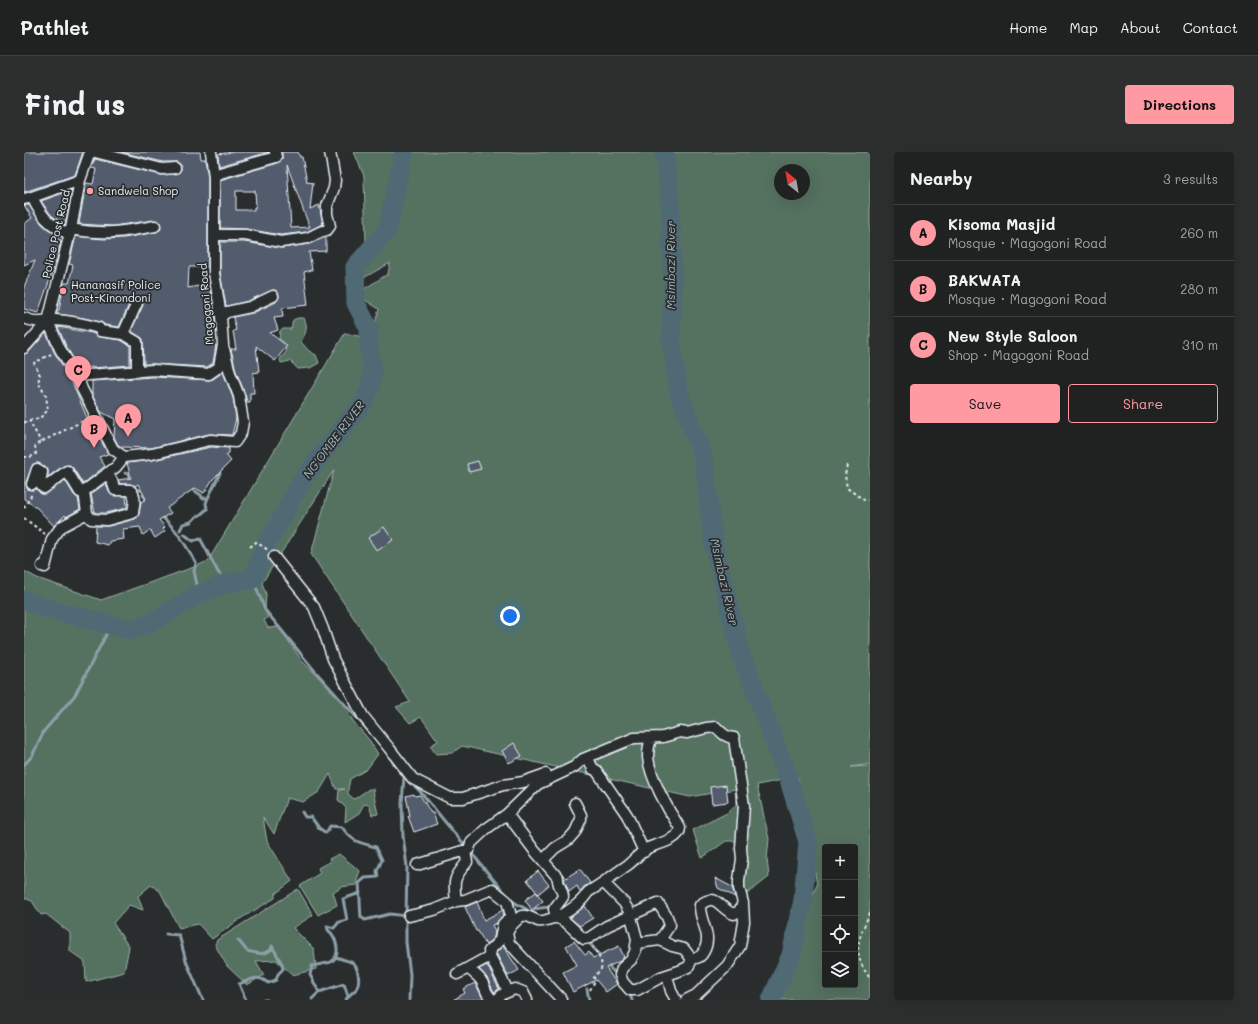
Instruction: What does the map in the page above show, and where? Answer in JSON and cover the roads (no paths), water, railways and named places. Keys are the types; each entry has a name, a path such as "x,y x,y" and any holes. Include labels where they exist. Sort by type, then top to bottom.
{"street":[{"name":"Police Post Road","path":"48,321 70,231 80,180 90,152"},
{"path":"95,152 162,169 175,168"},
{"name":"Magogoni Road","path":"77,376 153,370 209,374 218,367 223,345 222,316 214,273 214,178 211,152"},
{"path":"214,178 220,173 276,157 276,152"},
{"path":"214,235 246,235 281,242 308,238 327,230 330,226 327,206 334,188 335,180 330,152"},
{"path":"80,180 28,198 51,224 70,231 90,233 119,232 155,226"},
{"path":"222,316 227,312 250,307 273,296"},
{"path":"123,334 137,303"},
{"path":"24,318 33,322 53,320 85,324 99,328 100,331 123,334 137,342 137,372"},
{"path":"24,348 48,321"},
{"path":"48,321 60,348 77,376 95,416 113,449 124,457 152,454 210,440 235,442 241,433 243,422 239,396 230,373 223,345"},
{"path":"32,484 37,469 42,472 40,482 44,488 67,471 80,492 84,491 116,466 124,457"},
{"path":"84,491 87,513 91,519 107,520 133,513 135,500 132,492 130,490 115,490 107,473"},
{"path":"42,566 45,567 52,539 61,528 87,513"},
{"path":"274,557 314,607 333,659 363,716 413,779 450,798 463,798 503,785 523,782 574,766"},
{"path":"417,865 469,849 471,843 486,829 507,814 538,784 574,766 582,759 588,758 634,738 663,738 680,732 687,733 716,727 724,735 729,738 734,738 744,806 741,848 742,859 739,888 743,903 744,922 740,946 727,966 696,994 686,1000"},
{"path":"507,814 558,878 557,881 563,892 563,897 554,909 555,912 559,916 568,913 585,898 588,892 630,863 647,849 663,843 677,835 680,831 680,828 657,786 651,769 648,757 651,738"},
{"path":"588,758 593,769 596,770 627,815 644,852"},
{"path":"543,860 555,848 568,840 574,832 581,819 581,815 575,803"},
{"path":"456,901 454,882 457,875 467,862 465,851"},
{"path":"605,881 607,886 624,903 630,915 637,939 631,960 622,968 620,975 623,982 630,990 638,990 654,980 688,967 691,962 691,958 684,949 672,946 660,940 637,943"},
{"path":"409,916 434,910 456,901 465,900 492,889 506,901 511,916 503,924 500,940 489,951 490,956 508,991"},
{"path":"691,958 702,955 706,948 708,938 700,912 700,905 710,900 714,900 734,914 739,912 743,903"},
{"path":"562,999 509,942 507,933 511,926 523,915 532,917 539,921 546,921 552,918 560,919 584,939 589,938 606,926 660,904 670,925 660,940"},
{"path":"457,974 490,956"},
{"path":"468,968 481,980 490,998 495,1000 508,991 515,989 523,992 527,1000"},
{"path":"667,975 671,991 676,1000"}],"waterway":[{"name":"NG'OMBE RIVER","path":"24,600 55,611 131,630 152,622 199,594 227,583 253,579 266,544 281,520 294,494 309,471 363,403 370,388 373,370 369,346 369,329 356,303 355,267 387,230 404,152"},
{"name":"Msimbazi River","path":"664,152 670,198 673,284 671,338 679,393 703,457 714,545 741,654 788,777 808,842 803,900 791,955 771,1000"},
{"path":"208,498 220,473 216,470"},
{"path":"125,473 128,474 136,490 147,492 143,495 147,500"},
{"path":"180,530 183,524 191,522 207,509 206,503 208,498 202,498 201,495 190,488"},
{"path":"161,516 185,544 196,563 194,571 199,594"},
{"path":"184,534 193,541 200,538 218,572 227,583"},
{"path":"253,579 265,610 314,670 372,735"},
{"path":"24,765 32,756 44,731 75,695 111,625"},
{"path":"388,755 404,777 402,803 403,836 407,867 406,942 410,975 409,1000"},
{"path":"412,783 467,847"},
{"path":"302,812 305,817 311,817 319,828 326,833 330,826 342,827 353,839 376,847 382,860 377,871 378,877 365,878 359,883 361,917 365,920 390,914 406,916"},
{"path":"470,851 514,902 530,912 534,909 548,907 551,911"},
{"path":"319,992 310,975 312,966 331,962 334,959 337,950 335,941 327,926 334,928 339,922 347,920 343,899 360,893"},
{"path":"166,934 179,935 186,961 203,1000"},
{"path":"238,940 247,951 257,953 268,952 271,950 272,946"},
{"path":"587,940 601,957"},
{"path":"246,1000 239,984 257,978 268,983 276,980 278,974 283,969 282,964 272,946"},
{"path":"336,957 354,964 358,974 357,988 348,996 346,1000"},
{"path":"607,965 617,975"},
{"path":"312,999 319,992 344,984 348,996"},
{"path":"587,989 589,1000"},
{"path":"629,992 632,1000"}],"place":[{"name":"Sandwela Shop","path":"90,191"},
{"name":"Hananasif Police Post-Kinondoni","path":"63,291"},
{"name":"New Style Saloon","path":"78,389"},
{"name":"Kisoma Masjid","path":"128,437"},
{"name":"BAKWATA","path":"94,448"}]}
